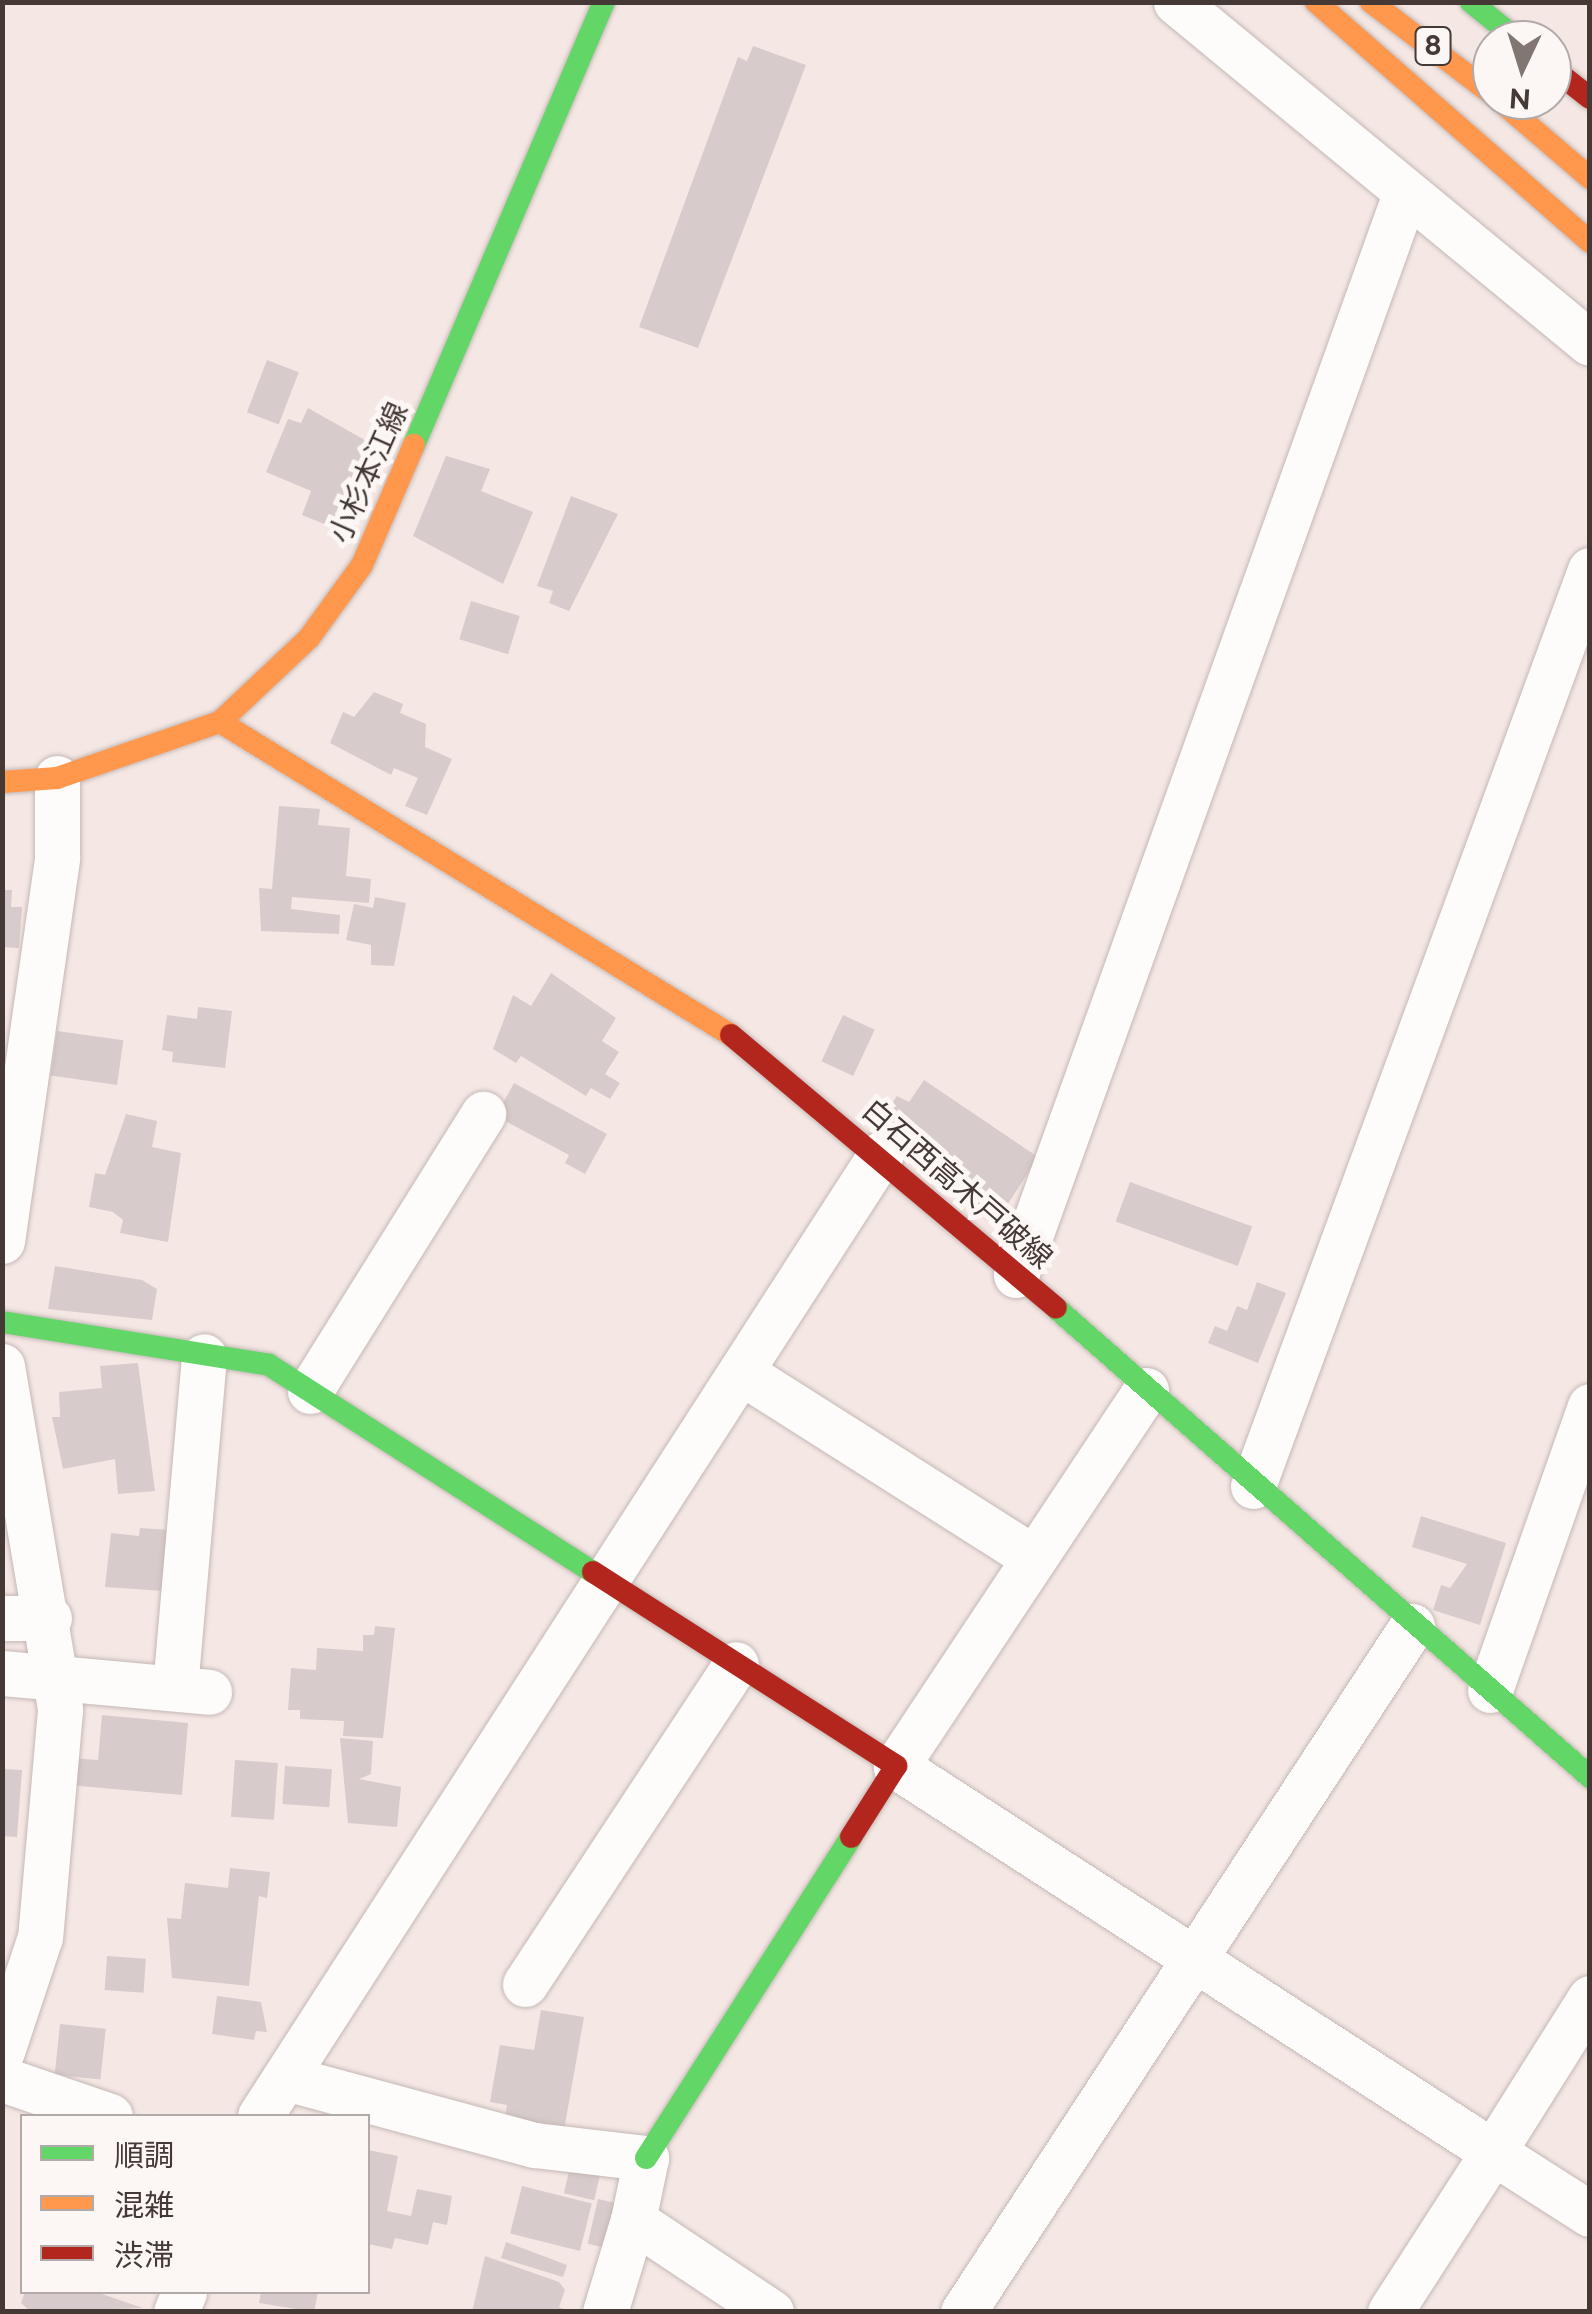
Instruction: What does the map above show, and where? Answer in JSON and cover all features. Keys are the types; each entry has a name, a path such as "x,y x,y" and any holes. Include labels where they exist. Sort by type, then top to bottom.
{"main road":[{"name":"小杉本江線","path":"2,782 57,778 220,722 309,638 362,565 604,2"},
{"path":"1316,2 1590,242"},
{"name":"8","path":"1371,2 1472,79"},
{"name":"8","path":"1471,2 1493,20"},
{"path":"1522,120 1590,178"},
{"name":"白石西高木戸破線","path":"220,722 737,1039 881,1154 1412,1626 1590,1777"},
{"path":"2,1322 269,1365 896,1766 646,2158"}],"street":[{"path":"1176,2 1590,343"},
{"path":"1016,1275 1405,194"},
{"path":"1254,1486 1590,570"},
{"path":"2,1241 57,858 57,778"},
{"path":"310,1391 483,1114"},
{"path":"261,2114 881,1154"},
{"path":"2,1674 56,1674 192,1690 204,1356"},
{"path":"2,1366 49,1618 60,1710 40,1937 2,2051"},
{"path":"740,1372 1034,1558"},
{"path":"1146,1390 896,1766 1590,2214"},
{"path":"1490,1690 1590,1406"},
{"path":"2,1618 49,1618"},
{"path":"963,2312 1193,1955 1412,1626"},
{"path":"525,1984 736,1664"},
{"path":"1390,2312 1590,1998"},
{"path":"286,2078 534,2145 646,2158 634,2220 605,2312"},
{"path":"2,2080 104,2114"},
{"path":"634,2220 771,2312"}],"building":[{"path":"753,46 806,65 698,348 639,327 738,57 747,61"},
{"path":"267,360 299,372 279,424 247,412"},
{"path":"308,408 379,448 344,532 302,515 311,491 266,472 288,419 301,423"},
{"path":"446,456 490,469 481,491 533,512 503,584 413,536"},
{"path":"571,496 618,514 569,611 549,603 553,591 537,586"},
{"path":"471,601 520,616 508,654 459,639"},
{"path":"374,692 403,704 400,713 426,724 425,747 452,759 427,815 405,806 418,778 394,768 391,775 330,743 343,712 354,717"},
{"path":"279,806 320,809 318,825 350,828 346,876 371,879 369,903 292,897 291,909 340,915 339,934 261,931 259,888 272,889"},
{"path":"2,890 12,890 11,907 22,907 19,948 2,947"},
{"path":"375,897 406,903 394,966 371,965 371,945 346,940 354,904 373,908"},
{"path":"551,973 616,1018 602,1041 619,1052 605,1074 620,1083 610,1099 591,1088 586,1096 521,1056 516,1063 493,1049 513,995 531,1006"},
{"path":"198,1007 232,1011 225,1068 172,1062 173,1052 162,1050 167,1015 197,1019"},
{"path":"843,1015 875,1030 853,1076 821,1061"},
{"path":"57,1031 123,1040 117,1085 51,1076"},
{"path":"924,1080 1038,1157 994,1226 951,1190 963,1174 880,1121 897,1096 909,1102"},
{"path":"514,1083 607,1134 585,1174 565,1163 569,1155 496,1116"},
{"path":"126,1114 157,1121 152,1147 181,1153 168,1242 120,1233 123,1220 113,1212 89,1207 95,1173 105,1175"},
{"path":"1130,1182 1252,1226 1238,1266 1116,1221"},
{"path":"55,1266 142,1280 157,1289 152,1320 48,1309"},
{"path":"1257,1282 1286,1293 1258,1363 1208,1343 1215,1326 1227,1331 1237,1306 1247,1310"},
{"path":"138,1363 155,1491 118,1494 115,1459 63,1469 52,1417 60,1417 59,1392 102,1388 100,1366"},
{"path":"1421,1516 1506,1543 1480,1625 1433,1610 1441,1585 1450,1588 1467,1564 1412,1547"},
{"path":"140,1528 170,1530 164,1591 105,1587 111,1533 139,1536"},
{"path":"375,1626 395,1628 383,1738 343,1736 344,1721 300,1719 300,1710 288,1710 291,1668 316,1670 317,1648 363,1651 363,1635 374,1635"},
{"path":"102,1715 188,1723 182,1795 68,1785 70,1758 98,1760"},
{"path":"340,1738 373,1741 371,1774 359,1779 401,1787 397,1827 348,1823"},
{"path":"235,1760 278,1763 274,1820 231,1817"},
{"path":"285,1766 332,1769 329,1807 282,1804"},
{"path":"2,1769 22,1770 17,1837 2,1836"},
{"path":"230,1868 270,1872 267,1898 259,1896 249,1986 172,1978 167,1918 181,1919 185,1883 228,1888"},
{"path":"107,1956 146,1959 144,1993 105,1990"},
{"path":"217,1996 261,2002 267,2032 256,2031 254,2040 212,2034"},
{"path":"541,2010 584,2017 564,2130 505,2119 507,2105 490,2102 500,2045 534,2050"},
{"path":"60,2024 106,2029 100,2080 55,2075"},
{"path":"370,2150 398,2156 387,2211 411,2216 417,2189 452,2196 447,2225 433,2222 428,2245 395,2238 392,2249 370,2244"},
{"path":"570,2167 600,2174 594,2200 564,2193"},
{"path":"522,2186 592,2203 580,2251 510,2234"},
{"path":"598,2199 619,2204 609,2249 588,2244"},
{"path":"506,2242 567,2265 563,2277 501,2258"},
{"path":"485,2256 559,2282 565,2290 559,2307 571,2312 472,2312"},
{"path":"24,2294 102,2294 143,2308 31,2312 21,2303"},
{"path":"261,2294 318,2294 314,2312 259,2303"}],"traffic: fast":[{"path":"414,445 604,2"},
{"path":"1471,2 1493,20"},
{"path":"1056,1308 1590,1777"},
{"path":"2,1322 269,1365 593,1572"},
{"path":"646,2158 851,1837"}],"traffic: slow":[{"path":"1316,2 1590,242"},
{"path":"1371,2 1472,79"},
{"path":"1522,120 1590,178"},
{"path":"2,782 57,778 220,722 309,638 362,565 414,445"},
{"path":"220,722 731,1035"}],"traffic: jam":[{"path":"1572,84 1590,98"},
{"path":"731,1035 1056,1308"},
{"path":"593,1572 896,1766 851,1837"}]}
